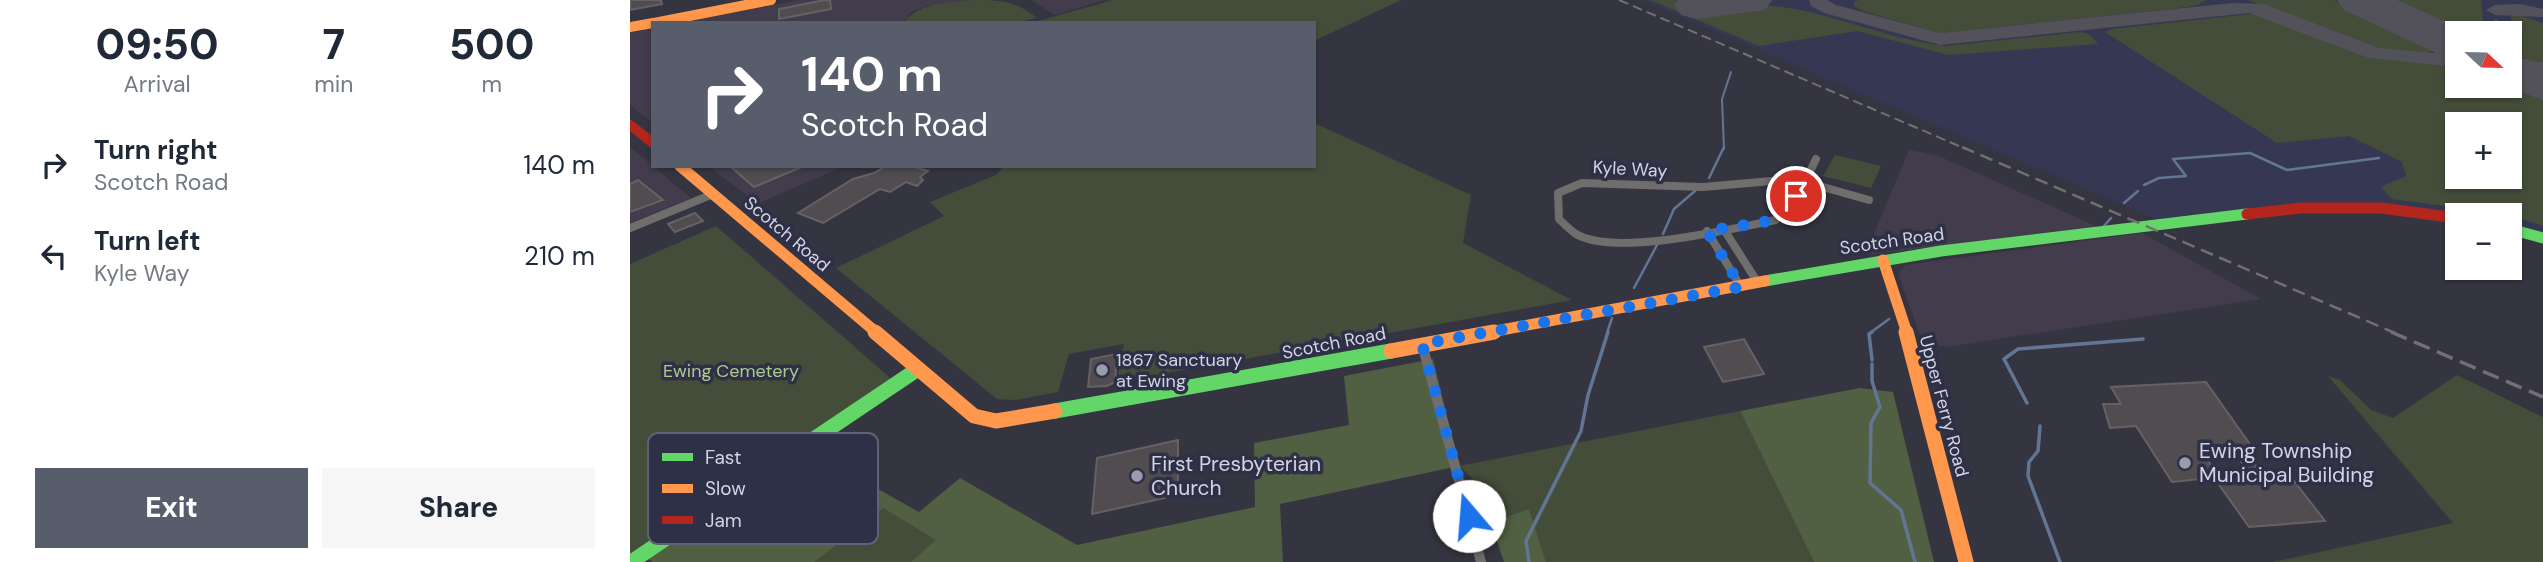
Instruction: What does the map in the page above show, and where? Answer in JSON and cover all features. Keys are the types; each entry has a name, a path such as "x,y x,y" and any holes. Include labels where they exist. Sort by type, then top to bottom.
{"main road":[{"path":"663,21 771,0"},
{"path":"630,27 651,23"},
{"path":"630,125 651,141"},
{"name":"Scotch Road","path":"682,168 974,416 996,421 1883,260 2301,208 2381,208 2445,216"},
{"path":"2522,232 2543,238"},
{"name":"Upper Ferry Road","path":"1883,260 1903,318 1966,562"},
{"path":"826,433 918,369"},
{"path":"642,560 665,544"}],"street":[{"name":"Kyle Way","path":"1816,159 1803,182 1790,210 1784,216 1723,229 1631,244 1605,243 1583,237 1561,226 1554,208 1558,193 1582,183 1703,187 1782,180 1803,182 1870,200"},
{"path":"630,228 713,194"},
{"path":"1723,229 1758,283"},
{"path":"1707,231 1741,287"},
{"path":"1422,344 1481,562"}],"shaded area":[{"path":"799,0 970,0 926,6 911,12 905,21 693,21"},
{"path":"1031,0 1105,0 1055,15"},
{"path":"1641,0 2543,0 2543,232 2522,226 2522,203 2445,203 2445,212 2361,203 2297,203 2159,220"},
{"path":"651,29 651,121 630,105 630,33"},
{"path":"630,147 651,164 651,168 655,168 691,198 630,223"},
{"path":"1909,150 1939,156 2098,227 1865,255"},
{"path":"712,168 839,168 757,204"},
{"path":"2142,233 2261,299 1946,347 1923,343 1898,274 1905,265"}],"green space":[{"path":"970,0 1006,2 1037,18 1023,21 906,21 925,7"},
{"path":"1113,0 1401,0 1316,40 1316,21 1038,21"},
{"path":"1650,0 1686,0 1698,15 1753,7 1783,7 1945,46 2080,32 2089,34 2098,44 1948,55 1858,31 1759,46"},
{"path":"2206,0 2198,5 2172,9 1940,33 1866,12 1854,6 1854,2"},
{"path":"2248,0 2334,0 2427,43 2432,51 2417,55 2395,53 2342,38"},
{"path":"2385,0 2481,0 2483,20 2445,21 2445,25"},
{"path":"2261,15 2380,59 2445,65 2445,98 2522,98 2522,88 2543,98 2543,226 2522,219 2522,203 2445,203 2445,206 2392,199 2381,187 2406,176 2402,162 2349,136 2277,143 2105,32 2112,29"},
{"path":"2511,16 2521,16 2543,23 2543,63 2528,61 2522,56 2522,21 2512,21"},
{"path":"1316,124 1471,195 1463,243 1572,300 1117,382 1124,344 1069,354 1058,392 1016,400 997,399 836,268 944,216 930,202 996,175 1002,168 1316,168"},
{"path":"1835,155 1881,166 1871,188 1823,176"},
{"name":"Ewing Cemetery","path":"716,226 895,382 819,433 648,433 648,544 652,544 630,559 630,264"},
{"path":"1433,359 1459,466 1280,504 1283,562 911,562 936,540 883,508 878,512 878,489 919,512 960,478 1077,545 1255,507 1254,443 1349,425 1344,376"},
{"path":"2457,375 2543,417 2543,562 2273,562 2453,523 2328,376 2340,380 2371,410 2393,418"},
{"path":"1860,388 1893,392 1934,562 1814,562 1740,411"},
{"path":"1740,411 1814,562 1546,562 1529,510 1491,523 1473,479 1459,466"},
{"path":"883,508 937,540 911,562 815,562 838,544 878,544 878,512"},
{"path":"1529,509 1546,562 1504,562 1491,523"},
{"path":"652,544 838,544 815,562 653,562 639,553"}],"building":[{"path":"630,0 661,0 662,4 630,10"},
{"path":"830,0 831,9 779,19 779,9"},
{"path":"732,168 799,168 754,187"},
{"path":"883,168 918,168 928,171 920,177 923,180 917,186 906,182 890,192 880,189 823,223 798,213 853,179"},
{"path":"638,180 663,200 630,212 630,184"},
{"path":"695,213 703,221 675,232 668,224"},
{"path":"1744,339 1764,374 1723,382 1704,347"},
{"name":"1867 Sanctuary at Ewing","path":"1117,354 1115,382 1107,386 1088,387 1091,359"},
{"name":"Ewing Township Municipal Building","path":"2206,382 2254,450 2244,450 2263,475 2288,473 2325,521 2249,527 2215,479 2252,476 2233,451 2202,453 2220,477 2172,482 2136,426 2110,428 2103,404 2121,404 2111,387"},
{"name":"First Presbyterian Church","path":"1178,440 1178,495 1092,514 1097,458"}],"waterway":[{"path":"1724,147 1722,99 1731,72"},
{"path":"1709,178 1724,147"},
{"path":"2144,185 2159,178 2186,176 2173,159 2250,153 2287,170 2379,158"},
{"path":"1663,234 1674,209 1695,191"},
{"path":"2124,203 2138,191"},
{"path":"2104,226 2111,218"},
{"path":"1634,288 1657,245"},
{"path":"1607,333 1612,318"},
{"path":"1870,333 1889,319"},
{"path":"1529,562 1526,541 1581,431 1588,395 1608,332"},
{"path":"1872,332 1869,334 1872,360"},
{"path":"2027,403 2004,359 2018,349 2143,339"},
{"path":"1872,364 1872,381 1880,407 1871,423 1870,483 1901,510 1915,562"},
{"path":"2040,426 2038,451 2029,462 2028,476 2060,562"}],"taxiway":[{"path":"1817,2 1830,9 1940,39 2233,8 2249,8 2273,14"},
{"path":"2258,8 2376,54 2445,60"},
{"path":"2495,10 2520,9 2538,13"},
{"path":"2402,19 2445,31"},
{"path":"2522,66 2543,68"}],"runway":[{"path":"1697,5 1749,0"},
{"path":"2360,0 2445,39"},
{"path":"2522,74 2543,84"}],"railway":[{"path":"1619,0 1966,149"},
{"path":"1962,147 2395,333"},
{"path":"2391,332 2543,397"}],"traffic: fast":[{"path":"1765,281 1941,251 2247,214"},
{"path":"2522,232 2543,238"},
{"path":"1055,411 1391,351"},
{"path":"823,433 918,369"},
{"path":"631,562 658,544"}],"traffic: slow":[{"path":"664,21 771,0"},
{"path":"630,27 651,23"},
{"path":"682,168 974,416 996,421 1055,411"},
{"path":"1883,260 1903,319 1966,562"},
{"path":"1391,351 1765,281"}],"traffic: jam":[{"path":"630,125 651,141"},
{"path":"2247,214 2301,208 2381,208 2445,216"}],"place":[{"name":"1867 Sanctuary at Ewing","path":"1102,370"},
{"name":"Ewing Township Municipal Building","path":"2185,463"},
{"name":"First Presbyterian Church","path":"1137,476"}],"route":[{"path":"1469,516 1422,344 1741,287 1707,231 1776,220 1790,210 1796,196"}]}
